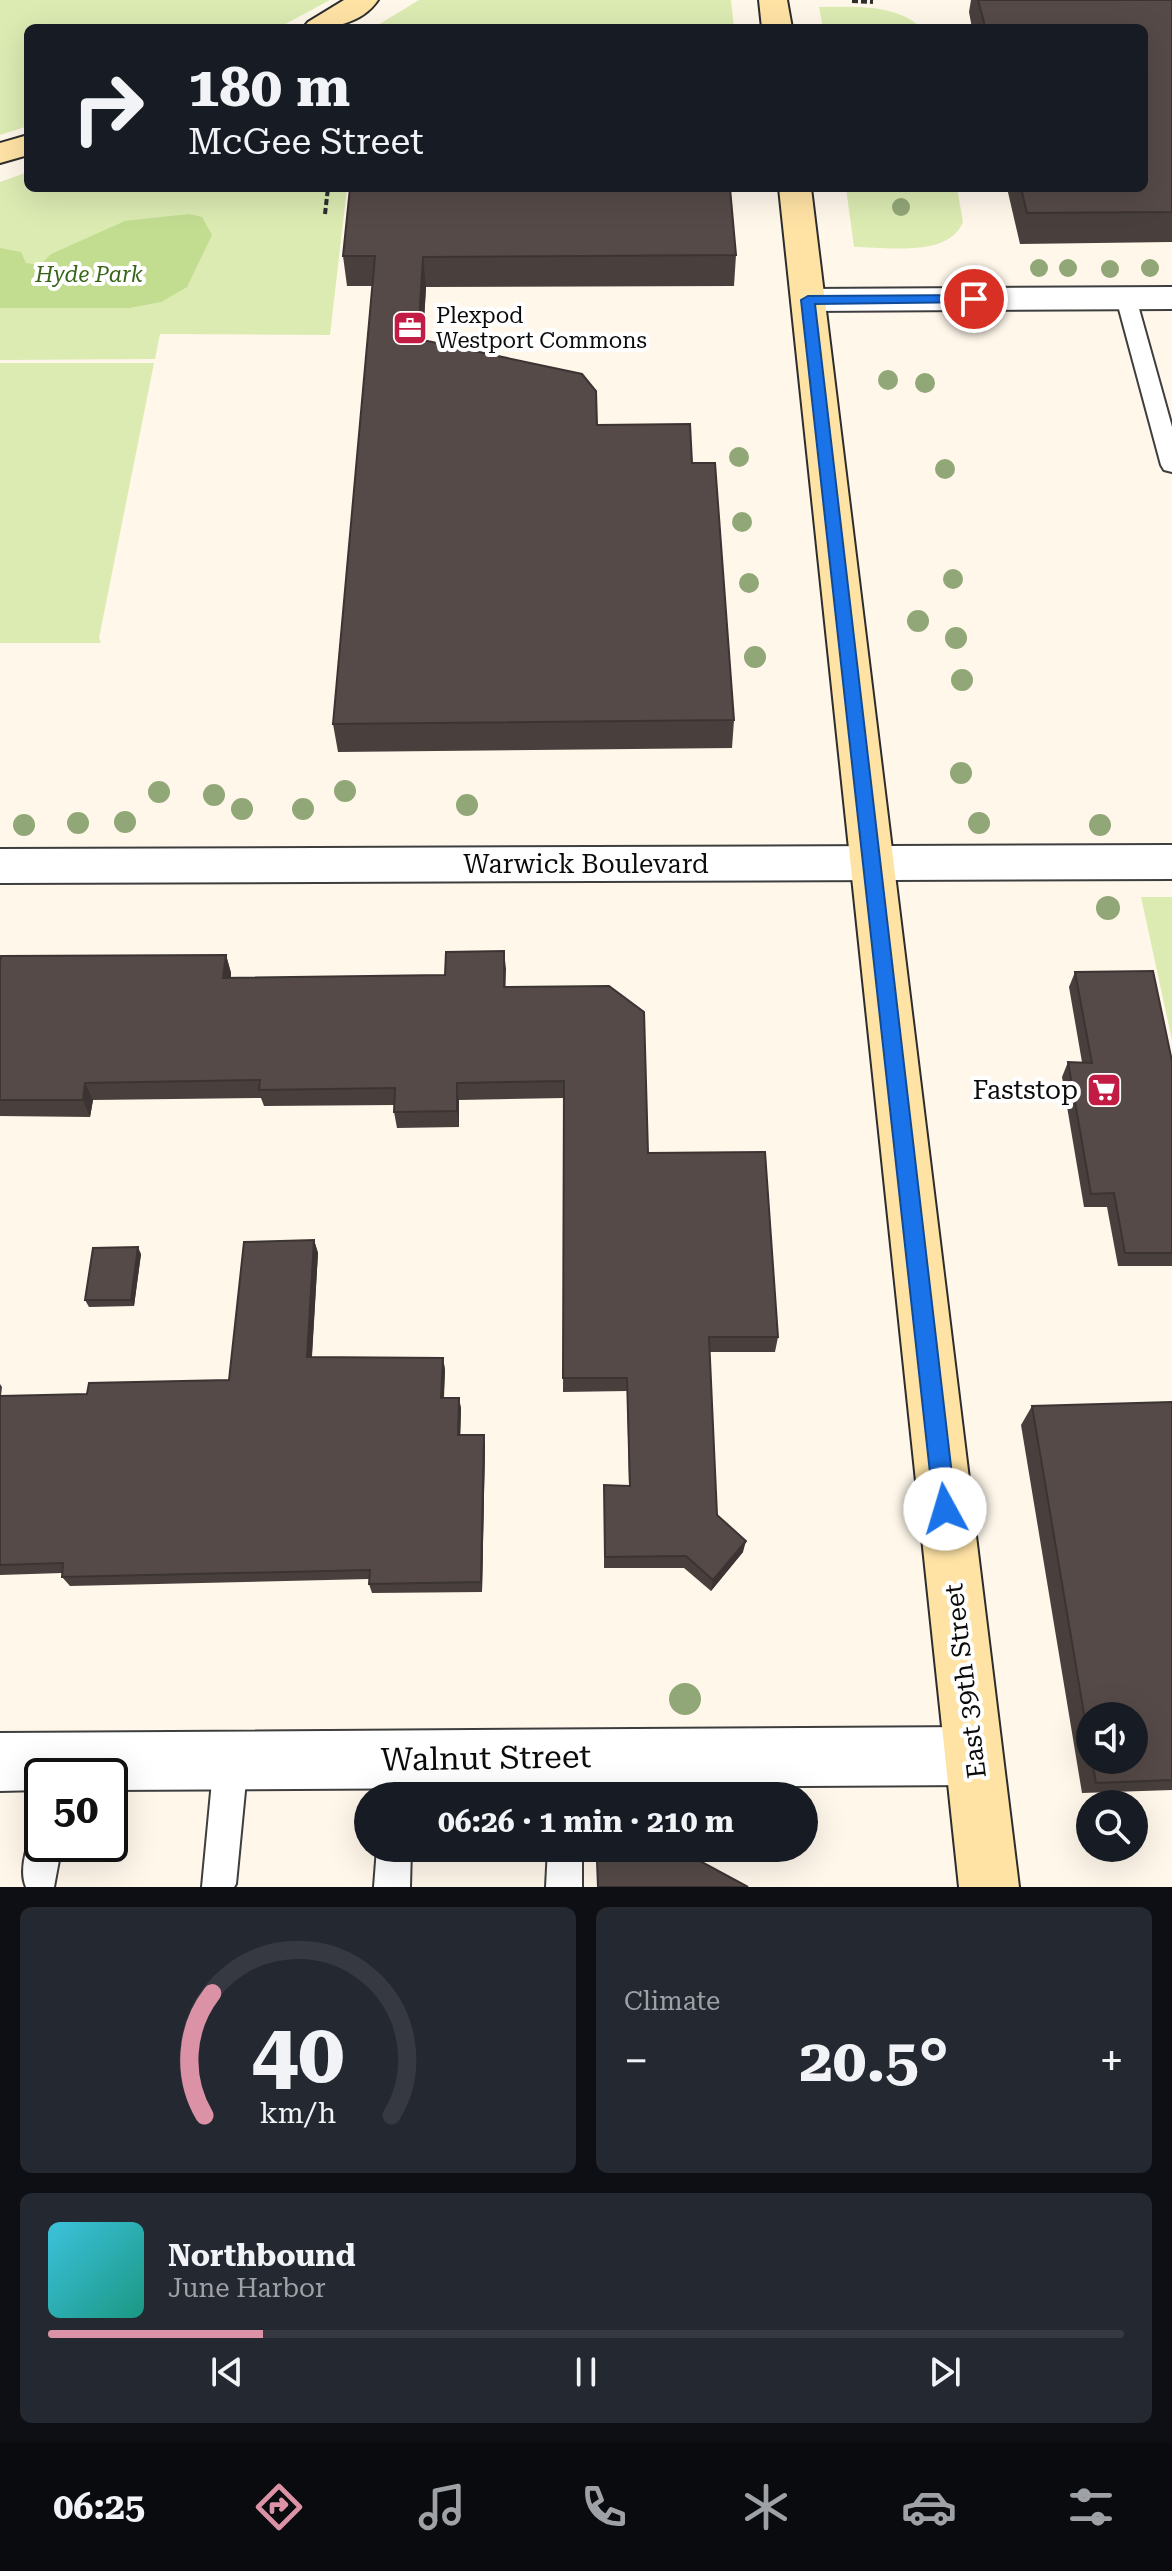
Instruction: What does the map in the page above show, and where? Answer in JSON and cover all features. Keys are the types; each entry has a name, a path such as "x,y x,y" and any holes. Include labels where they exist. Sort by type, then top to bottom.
{"main road":[{"path":"325,24 364,0"},
{"path":"773,0 776,24"},
{"path":"0,154 24,145"},
{"name":"East 39th Street","path":"795,192 989,1887"}],"street":[{"path":"808,300 1172,298"},
{"name":"Warwick Boulevard","path":"0,866 1172,862"},
{"name":"Walnut Street","path":"128,1765 231,1760 397,1778 566,1776 973,1756"},
{"name":"Walnut Street","path":"0,1762 24,1765"}],"lane":[{"path":"1126,298 1172,465"},
{"path":"218,1884 231,1760"},
{"path":"392,1887 393,1862"},
{"path":"564,1887 565,1862"}],"path":[{"path":"852,1 873,2"},
{"path":"325,214 328,192"}],"green space":[{"path":"0,0 330,0 285,24 24,24 24,127 0,135"},
{"path":"419,0 731,0 734,24 380,24"},
{"path":"819,7 886,10 916,24 822,24"},
{"name":"Hyde Park","path":"24,173 24,192 347,192 330,335 160,334 155,359 0,360 0,182"},
{"path":"847,192 958,192 963,222 956,233 944,241 915,248 854,247"},
{"path":"189,214 202,217 212,235 187,287 161,302 129,308 0,308 0,248 21,252 26,263 40,265 51,254 125,221"},
{"path":"0,363 154,363 99,638 101,643 0,643"},
{"path":"1141,897 1172,897 1172,1040"}],"building":[{"path":"978,0 1172,0 1172,212 1027,213 1022,192 1148,192 1148,24 984,24"},
{"path":"350,192 730,192 736,255 423,257 418,339 582,374 596,391 597,425 690,424 692,463 715,463 734,720 333,724 375,256 343,256"},
{"path":"504,951 504,987 609,986 644,1012 648,1153 765,1152 778,1337 709,1337 717,1515 746,1541 713,1580 686,1556 605,1557 604,1485 630,1486 627,1378 563,1378 564,1081 457,1083 457,1111 394,1112 395,1088 259,1090 260,1080 85,1083 83,1100 0,1100 1,956 226,955 223,978 445,975 446,952"},
{"path":"1153,971 1172,1061 1172,1253 1125,1253 1114,1193 1091,1194 1068,1062 1092,1063 1075,972"},
{"path":"314,1240 307,1357 443,1358 441,1398 459,1398 458,1435 484,1435 481,1582 369,1584 370,1570 62,1577 63,1563 0,1565 0,1396 87,1394 89,1383 229,1380 244,1242"},
{"path":"138,1247 131,1300 85,1300 93,1248"},
{"path":"1172,1402 1172,1780 1096,1783 1094,1774 1148,1774 1148,1702 1082,1702 1032,1406"},
{"path":"597,1862 702,1862 748,1887 598,1887"}],"place":[{"name":"Plexpod Westport Commons","path":"410,328"},
{"name":"Faststop","path":"1104,1090"}],"route":[{"path":"945,1509 808,300 974,299"}]}
